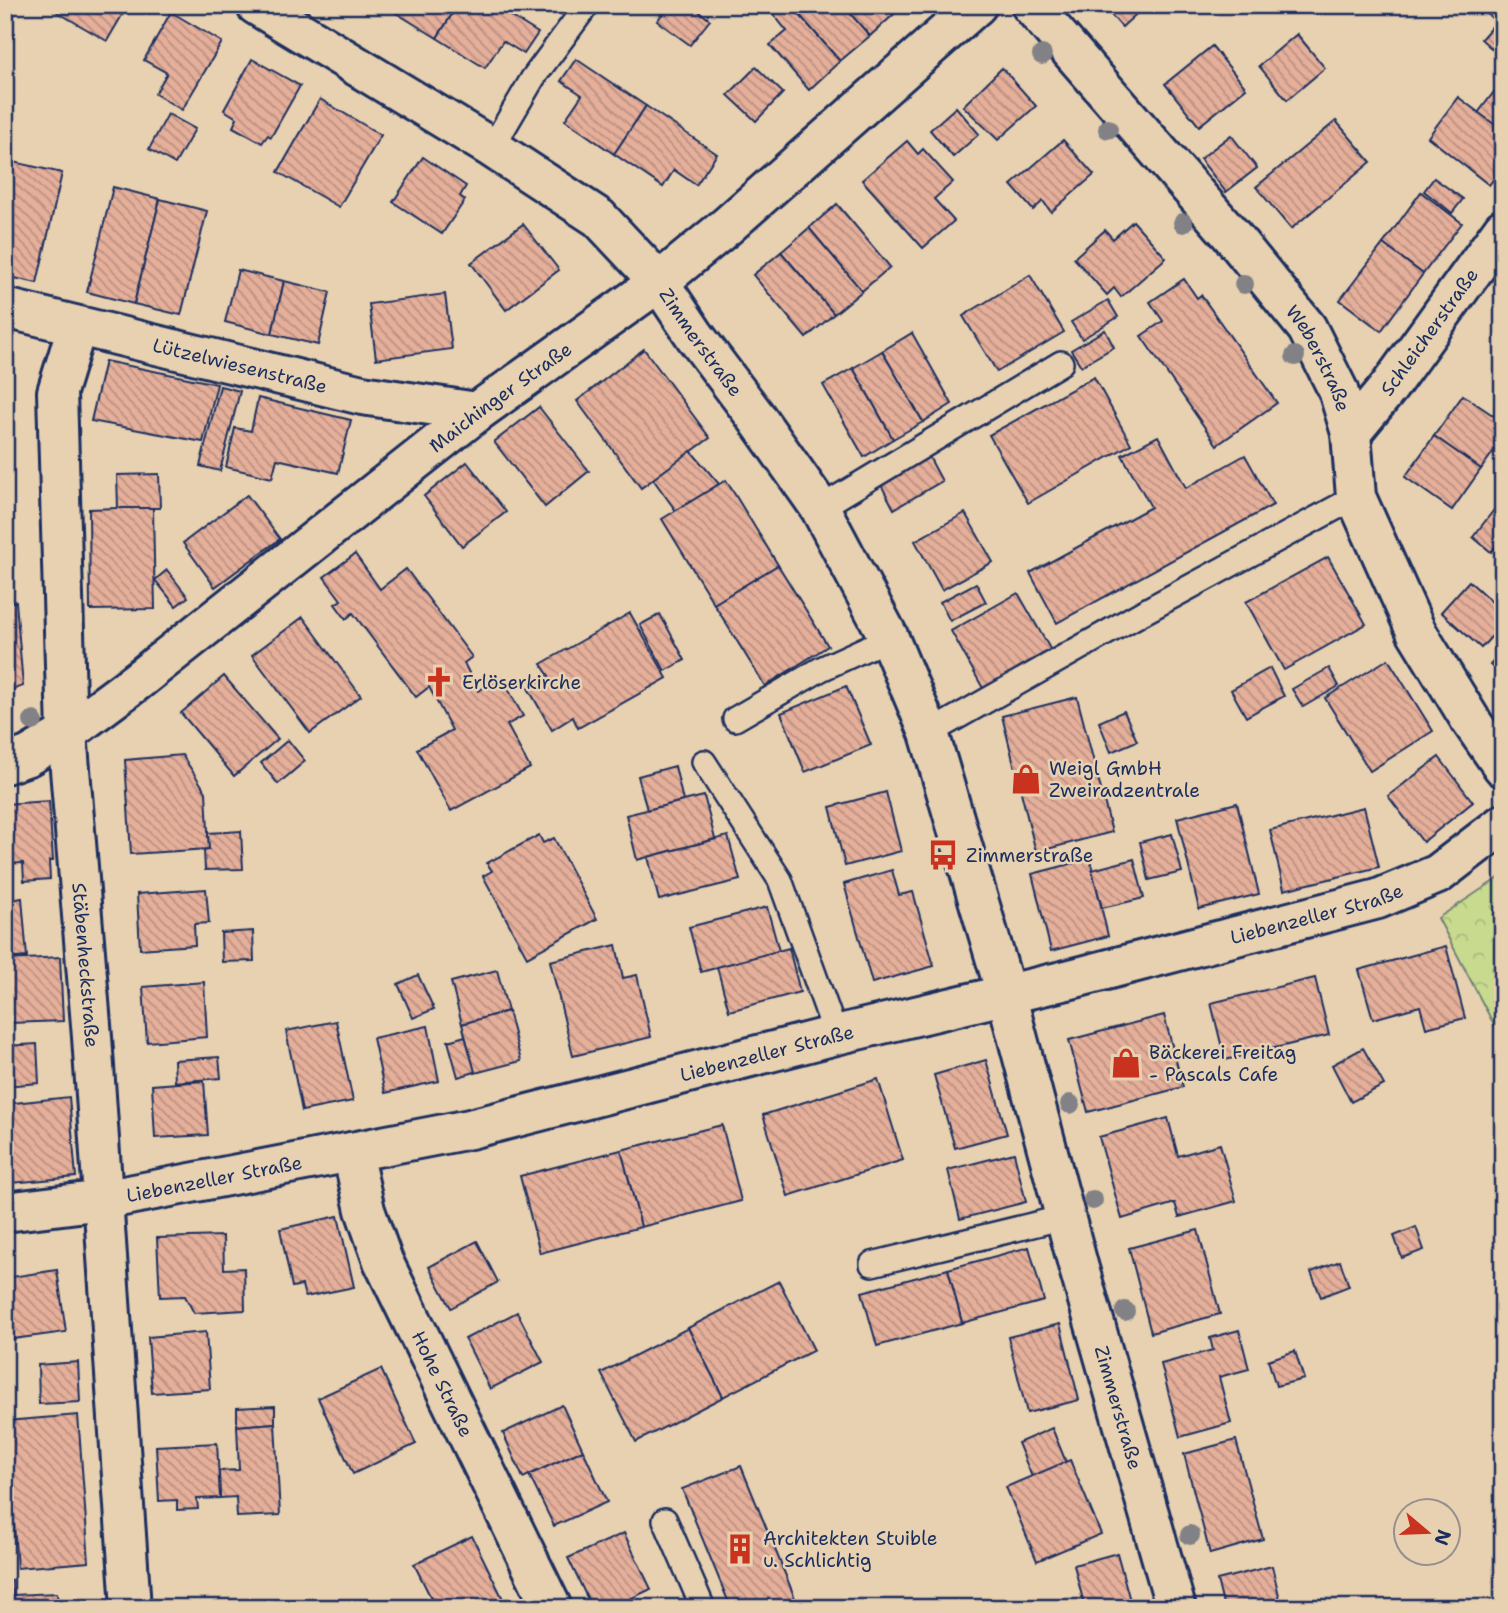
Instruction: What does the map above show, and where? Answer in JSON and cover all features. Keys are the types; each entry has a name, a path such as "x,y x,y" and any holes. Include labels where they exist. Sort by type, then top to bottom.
{"street":[{"name":"Maichinger Straße","path":"5,764 68,733 477,412 659,282 727,226 977,5"},
{"name":"Weberstraße","path":"1031,5 1233,237 1307,328 1338,390 1351,433 1356,497 1416,631 1471,721 1503,767"},
{"name":"Zimmerstraße","path":"271,9 599,218 659,282 820,508 889,638 929,733 1006,994 1065,1217 1176,1608"},
{"name":"Schleicherstraße","path":"1351,433 1389,387 1503,229"},
{"name":"Lützelwiesenstraße","path":"5,308 362,395 477,412"},
{"name":"Stäbenheckstraße","path":"77,327 57,392 68,733 131,1608"},
{"name":"Liebenzeller Straße","path":"5,1212 103,1200 497,1123 836,1035 1378,900 1438,874 1503,824"},
{"name":"Hohe Straße","path":"352,1152 365,1210 383,1261 552,1608"}],"lane":[{"path":"492,148 533,78 587,5"},
{"path":"820,508 1061,363"},
{"path":"929,733 1356,497"},
{"path":"735,719 821,669 889,638"},
{"path":"704,762 780,880 836,1035"},
{"path":"873,1264 1065,1217"},
{"path":"665,1520 703,1608"}],"green space":[{"path":"1503,875 1503,1042 1438,918"}],"building":[{"path":"61,5 128,5 107,41 57,12"},
{"path":"390,5 458,5 437,38 388,8"},
{"path":"458,5 493,5 538,33 524,54 503,41 485,68 437,38"},
{"path":"669,5 691,5 710,20 690,45 657,21"},
{"path":"774,5 791,5 840,61 809,90 770,45 787,31 769,9"},
{"path":"791,5 843,5 870,36 840,61"},
{"path":"843,5 903,5 903,6 870,36"},
{"path":"1102,5 1146,5 1122,27"},
{"path":"1491,5 1503,5 1503,59 1481,39 1496,22 1485,12"},
{"path":"171,12 222,42 182,110 155,94 167,73 144,60"},
{"path":"1297,34 1325,68 1287,100 1259,66"},
{"path":"1212,46 1246,88 1199,126 1165,84"},
{"path":"252,59 300,86 271,137 268,135 262,143 233,127 237,118 224,110"},
{"path":"576,59 646,106 614,154 565,120 582,95 561,81"},
{"path":"756,67 783,93 756,121 728,95"},
{"path":"1002,68 1036,106 998,140 963,106"},
{"path":"1503,80 1503,131 1478,113"},
{"path":"1458,97 1503,131 1503,167 1489,185 1428,137"},
{"path":"320,99 381,135 339,207 278,172"},
{"path":"646,106 717,154 696,185 674,170 663,187 614,154"},
{"path":"956,107 979,134 953,157 930,130"},
{"path":"168,114 195,129 175,164 149,149"},
{"path":"1336,121 1371,162 1291,229 1256,187"},
{"path":"1231,135 1257,168 1226,192 1200,159"},
{"path":"1063,140 1094,175 1051,212 1043,201 1033,210 1011,185"},
{"path":"907,141 918,154 923,149 953,182 934,199 954,221 923,248 862,180"},
{"path":"423,157 466,186 460,196 465,200 442,234 393,202"},
{"path":"5,160 62,173 37,283 5,276"},
{"path":"1434,178 1463,199 1452,213 1424,191"},
{"path":"113,187 160,199 134,304 87,292"},
{"path":"1421,192 1462,223 1423,274 1383,244"},
{"path":"160,199 207,211 181,315 134,304"},
{"path":"837,204 890,267 862,291 809,228"},
{"path":"1133,221 1166,258 1121,297 1114,288 1107,295 1074,258 1105,230 1113,239"},
{"path":"523,224 559,270 506,310 471,263"},
{"path":"809,228 862,291 834,314 781,252"},
{"path":"1383,244 1423,274 1381,331 1340,300"},
{"path":"781,252 834,314 806,338 753,275"},
{"path":"238,270 284,281 272,334 225,322"},
{"path":"1030,275 1064,332 997,372 963,316"},
{"path":"1184,279 1197,298 1201,295 1277,403 1217,445 1141,336 1163,321 1150,302"},
{"path":"284,281 330,292 318,345 272,334"},
{"path":"445,294 452,349 376,359 369,304"},
{"path":"1108,300 1118,317 1082,339 1071,322"},
{"path":"1105,330 1114,347 1081,366 1071,350"},
{"path":"912,333 952,404 923,422 882,351"},
{"path":"644,349 710,438 641,488 577,401"},
{"path":"882,351 923,422 893,439 853,368"},
{"path":"105,361 217,384 203,442 91,421"},
{"path":"853,368 893,439 864,457 823,385"},
{"path":"1094,377 1131,444 1028,503 989,435"},
{"path":"220,386 240,391 220,471 200,466"},
{"path":"1463,395 1503,422 1503,438 1481,469 1434,436"},
{"path":"258,398 351,420 338,473 277,459 272,478 226,467 235,428 251,431"},
{"path":"539,407 589,471 545,507 494,442"},
{"path":"1158,436 1186,488 1245,455 1273,505 1057,623 1030,573 1151,507 1122,455"},
{"path":"1434,436 1481,469 1452,510 1405,477"},
{"path":"691,451 719,484 676,511 653,479"},
{"path":"927,453 942,481 894,509 879,481"},
{"path":"467,462 506,512 462,546 424,496"},
{"path":"159,474 160,508 118,508 117,475"},
{"path":"726,480 778,565 714,604 662,519"},
{"path":"247,495 280,539 215,587 183,543"},
{"path":"1500,502 1503,504 1503,538 1491,552 1473,537"},
{"path":"153,508 155,609 90,610 89,509"},
{"path":"965,513 993,562 942,590 915,541"},
{"name":"Erlöserkirche","path":"355,554 380,589 406,569 472,657 464,663 478,691 502,678 523,716 507,725 530,768 451,811 417,749 452,730 429,687 416,697 353,613 346,619 335,604 341,600 324,577"},
{"path":"1328,557 1366,624 1284,670 1246,602"},
{"path":"778,565 828,646 765,686 714,604"},
{"path":"167,570 188,597 176,606 155,580"},
{"path":"1469,581 1503,612 1503,624 1481,648 1441,612"},
{"path":"976,583 986,602 950,621 940,602"},
{"path":"1018,593 1053,654 985,692 951,631"},
{"path":"5,602 16,602 23,686 5,692"},
{"path":"630,613 667,678 578,728 573,717 552,730 528,688 549,676 541,664"},
{"path":"660,614 685,660 665,671 640,625"},
{"path":"303,617 361,696 310,733 252,655"},
{"path":"1503,651 1503,677 1490,665"},
{"path":"1388,659 1433,731 1370,771 1325,698"},
{"path":"1270,668 1284,696 1246,717 1231,690"},
{"path":"1329,668 1339,686 1303,707 1292,689"},
{"path":"224,676 278,739 234,776 181,713"},
{"path":"846,686 871,745 805,772 781,713"},
{"path":"1077,697 1112,832 1036,852 1002,716"},
{"path":"1124,711 1137,741 1111,752 1099,722"},
{"path":"288,740 305,761 278,784 261,763"},
{"path":"182,755 206,792 209,849 131,854 125,760"},
{"path":"1439,757 1473,802 1423,842 1388,796"},
{"path":"675,766 683,801 647,810 638,776"},
{"path":"886,792 901,851 845,866 830,807"},
{"path":"704,796 715,839 637,860 626,815"},
{"path":"49,801 53,861 49,861 50,879 24,881 23,863 5,864 5,804"},
{"path":"1237,803 1259,894 1199,909 1177,818"},
{"path":"1364,807 1379,867 1284,890 1270,830"},
{"path":"241,831 243,869 205,870 204,850 209,849 208,833"},
{"path":"1172,834 1182,872 1149,880 1140,842"},
{"path":"539,835 543,843 554,838 597,919 527,957 483,876 492,871 487,863"},
{"path":"728,836 740,880 659,900 648,857"},
{"path":"1090,859 1108,936 1051,951 1032,874"},
{"path":"1134,859 1144,898 1102,908 1092,870"},
{"path":"892,870 899,895 913,892 934,966 872,983 844,884"},
{"path":"206,889 209,923 194,924 195,945 140,949 137,894"},
{"path":"22,898 27,957 5,959 5,901"},
{"path":"767,907 779,951 701,972 689,927"},
{"path":"253,931 254,961 222,962 221,933"},
{"path":"616,945 623,978 637,975 651,1037 573,1056 550,961"},
{"path":"1446,946 1465,1018 1426,1028 1420,1006 1373,1019 1359,970"},
{"path":"789,948 800,992 729,1011 717,967"},
{"path":"60,957 63,1021 10,1023 10,1028 5,1029 5,994 9,993 8,960"},
{"path":"497,970 508,1011 462,1024 451,982"},
{"path":"418,975 434,1009 413,1018 398,984"},
{"path":"1315,978 1329,1035 1225,1060 1211,1003"},
{"path":"204,982 207,1037 147,1042 143,987"},
{"path":"508,1011 521,1061 475,1073 462,1024"},
{"name":"Bäckerei Freitag - Pascals Cafe","path":"1164,1015 1183,1087 1088,1112 1069,1040"},
{"path":"336,1021 353,1101 302,1111 286,1031"},
{"path":"428,1026 439,1081 385,1093 373,1038"},
{"path":"465,1036 475,1072 458,1077 448,1041"},
{"path":"37,1044 39,1083 5,1086 5,1046"},
{"path":"1363,1048 1384,1085 1351,1102 1332,1065"},
{"path":"219,1057 221,1078 175,1082 174,1060"},
{"path":"986,1060 1007,1134 955,1148 934,1075"},
{"path":"878,1079 903,1160 788,1196 763,1115"},
{"path":"204,1081 208,1135 155,1138 152,1085"},
{"path":"69,1097 76,1177 11,1183 5,1104"},
{"path":"1168,1118 1178,1156 1220,1144 1236,1201 1179,1217 1175,1203 1122,1219 1099,1137"},
{"path":"722,1125 741,1201 641,1227 621,1150"},
{"path":"621,1150 641,1227 540,1253 520,1176"},
{"path":"1014,1153 1026,1202 960,1219 948,1170"},
{"path":"338,1216 354,1287 305,1297 302,1285 292,1287 280,1229"},
{"path":"1416,1227 1424,1250 1402,1258 1394,1236"},
{"path":"1198,1230 1220,1314 1151,1333 1129,1248"},
{"path":"223,1236 224,1269 244,1268 245,1310 194,1313 185,1296 160,1297 157,1238"},
{"path":"477,1241 498,1282 451,1308 429,1267"},
{"path":"1029,1247 1044,1301 962,1323 948,1269"},
{"path":"1340,1261 1349,1286 1321,1297 1311,1272"},
{"path":"948,1269 962,1323 877,1346 862,1292"},
{"path":"57,1270 66,1332 5,1340 5,1278"},
{"path":"779,1281 814,1350 723,1397 688,1328"},
{"path":"517,1312 543,1362 490,1389 465,1339"},
{"path":"1060,1324 1079,1400 1027,1413 1008,1337"},
{"path":"688,1328 723,1397 636,1442 601,1373"},
{"path":"1239,1330 1249,1369 1219,1377 1231,1423 1180,1437 1161,1364 1213,1350 1210,1338"},
{"path":"206,1332 210,1389 152,1393 148,1337"},
{"path":"1295,1351 1304,1379 1276,1386 1268,1360"},
{"path":"78,1362 80,1402 39,1404 38,1365"},
{"path":"381,1369 416,1444 353,1474 318,1398"},
{"path":"562,1405 583,1450 523,1478 503,1433"},
{"path":"275,1406 275,1423 237,1426 237,1408"},
{"path":"78,1415 89,1562 17,1568 6,1421"},
{"path":"275,1423 280,1515 237,1517 236,1497 220,1498 219,1471 239,1470 237,1426"},
{"path":"1052,1428 1066,1462 1032,1477 1018,1443"},
{"path":"1236,1440 1263,1539 1210,1554 1184,1454"},
{"path":"217,1443 220,1498 197,1499 198,1509 177,1510 177,1500 159,1501 156,1446"},
{"path":"583,1450 607,1502 554,1526 529,1475"},
{"path":"1070,1460 1101,1534 1037,1561 1006,1487"},
{"name":"Architekten Stuible u. Schlichtig","path":"741,1466 799,1608 731,1608 682,1489"},
{"path":"624,1533 651,1589 611,1608 592,1608 568,1558"},
{"path":"472,1536 505,1603 494,1608 436,1608 414,1564"},
{"path":"1117,1553 1132,1608 1085,1608 1074,1565"},
{"path":"1272,1566 1282,1608 1224,1608 1217,1580"},
{"path":"12,1580 13,1595 57,1593 58,1608 5,1608 5,1581"}],"place":[{"name":"Erlöserkirche","path":"439,682"},
{"name":"Weigl GmbH Zweiradzentrale","path":"1026,779"},
{"name":"Zimmerstraße","path":"943,855"},
{"name":"Bäckerei Freitag - Pascals Cafe","path":"1126,1063"},
{"name":"Architekten Stuible u. Schlichtig","path":"740,1549"}]}
